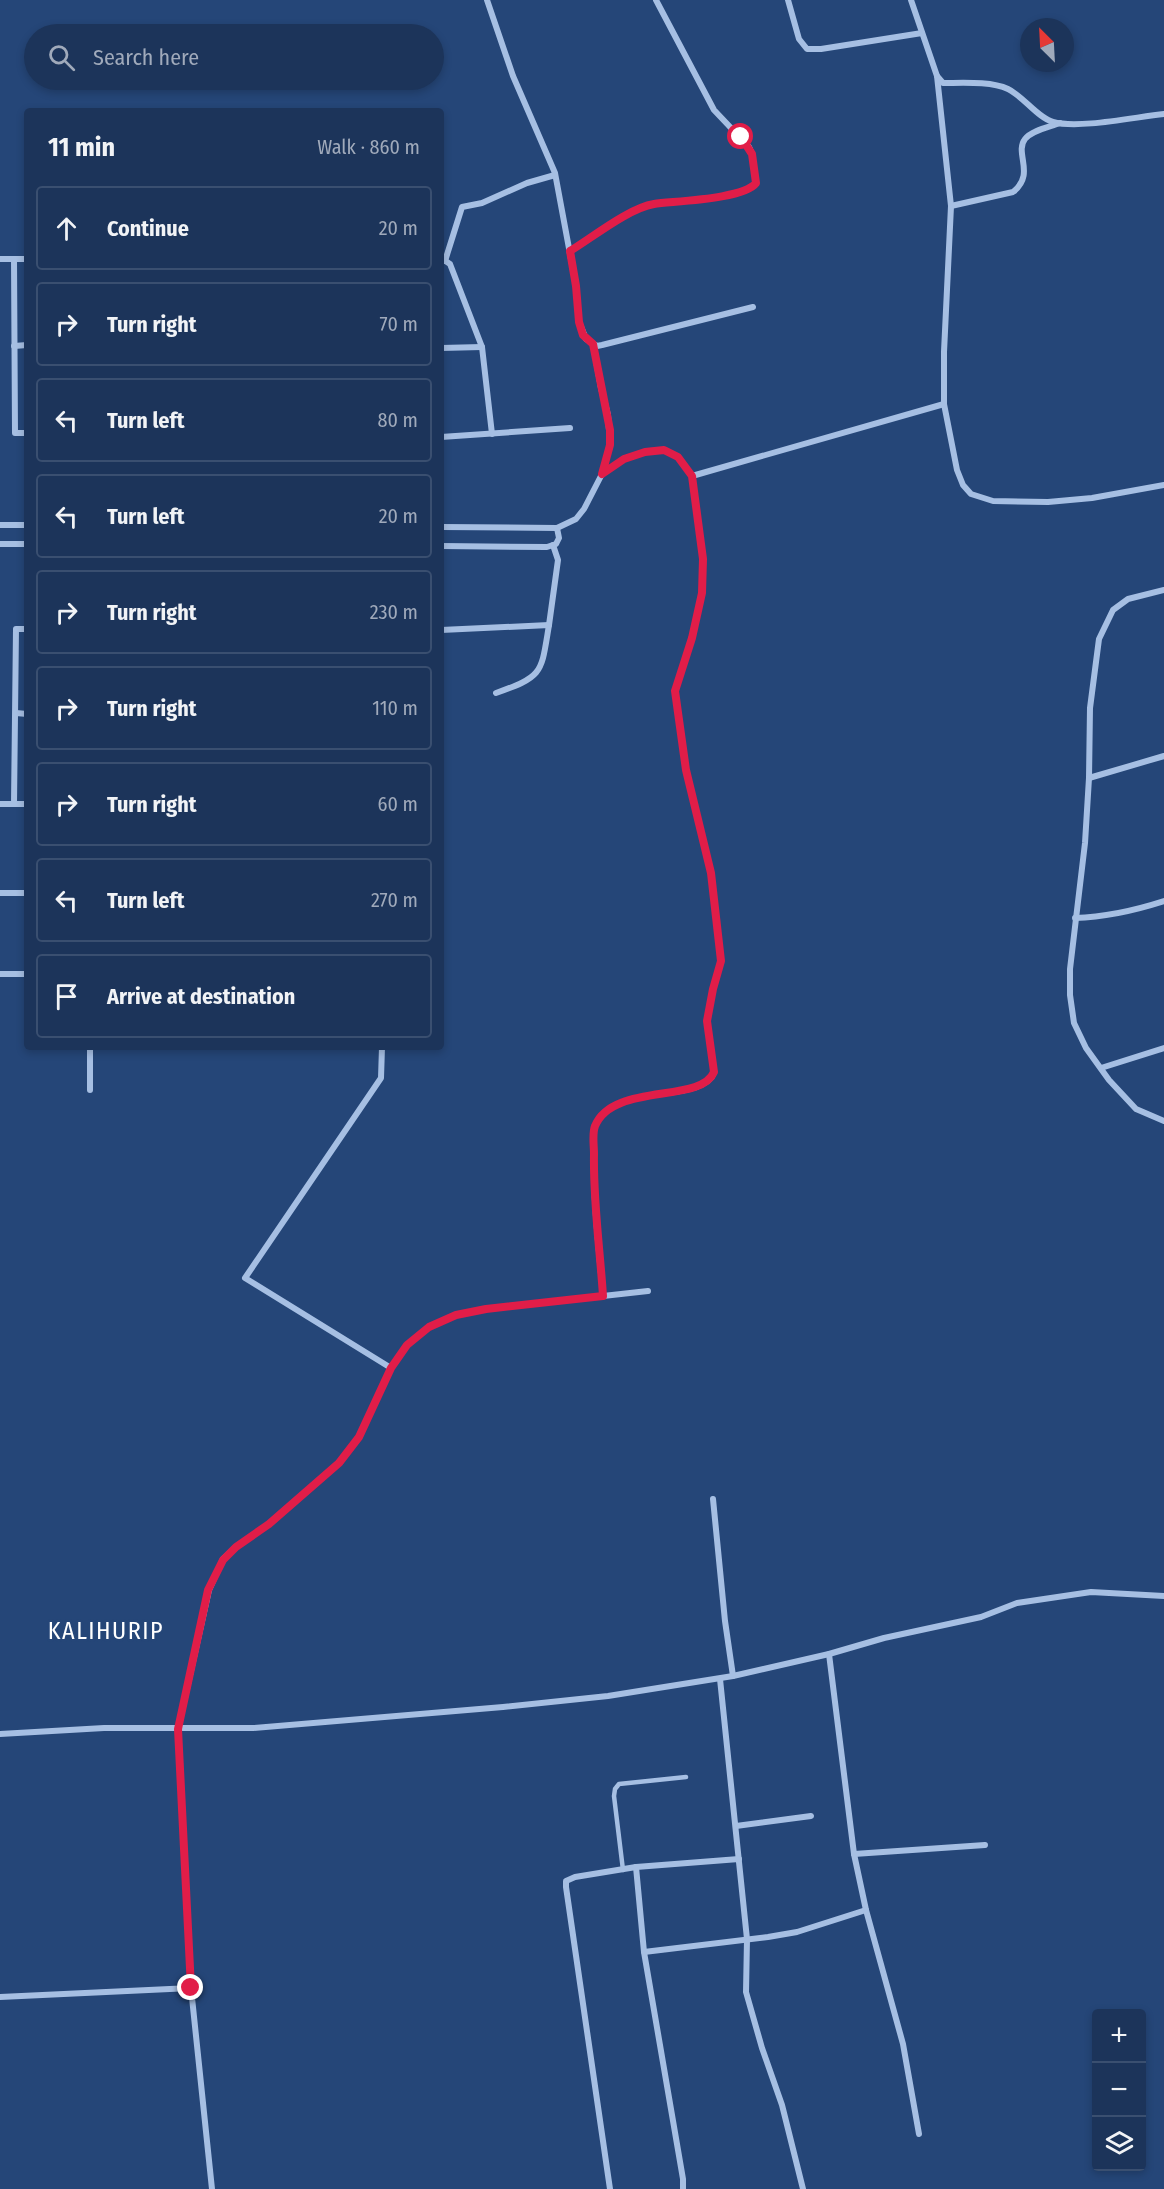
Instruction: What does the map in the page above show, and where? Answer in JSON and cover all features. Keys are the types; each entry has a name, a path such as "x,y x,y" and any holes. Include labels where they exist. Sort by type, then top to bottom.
{"street":[{"path":"487,0 513,76 555,175 583,335 593,344 602,345 753,307"},
{"path":"570,251 631,212 651,205 731,195 747,191 756,183 749,147 714,111 656,0"},
{"path":"788,0 799,39 807,49 821,49 922,33"},
{"path":"911,0 937,76 951,206 944,352 944,404 957,470 963,485 971,494 993,501 1048,502 1092,498 1164,485"},
{"path":"937,76 943,83 973,83 1007,89 1050,122 1078,124 1164,114"},
{"path":"951,206 1013,192 1021,185 1024,177 1022,144 1026,137 1060,123"},
{"path":"444,257 462,207 482,203 520,186 555,175"},
{"path":"0,259 24,259"},
{"path":"14,259 15,433 24,433"},
{"path":"444,261 450,264 482,347 492,434"},
{"path":"444,527 557,528 576,519 584,509 602,474 610,445 610,430 593,344"},
{"path":"14,346 24,345"},
{"path":"444,348 482,347"},
{"path":"692,476 944,404"},
{"path":"444,437 570,428"},
{"path":"602,474 624,459 645,452 664,450 678,457 692,476 703,559 702,593 692,638 675,691 686,770 711,873 721,961 707,1021 714,1072 711,1079 693,1087 614,1104 602,1112 594,1129 593,1167 603,1296"},
{"path":"0,525 24,525"},
{"path":"444,546 547,547 556,544 559,538 557,528"},
{"path":"0,544 24,544"},
{"path":"496,693 534,676 543,659 558,560 553,545"},
{"path":"1164,590 1128,599 1113,610 1099,639 1090,708 1085,843 1070,969 1070,994 1074,1023 1086,1048 1136,1109 1164,1121"},
{"path":"444,630 549,625"},
{"path":"14,804 16,629 24,629"},
{"path":"16,713 24,714"},
{"path":"1089,778 1164,756"},
{"path":"0,804 24,804"},
{"path":"0,893 24,894"},
{"path":"1075,918 1138,909 1164,901"},
{"path":"0,974 24,974"},
{"path":"1101,1068 1164,1048"},
{"path":"90,1050 90,1090"},
{"path":"382,1050 381,1078 245,1278 391,1368"},
{"path":"212,2189 191,1988 178,1729 208,1590 223,1560 236,1547 269,1524 339,1463 359,1437 391,1368 407,1345 429,1327 456,1315 486,1309 648,1291"},
{"path":"713,1499 733,1676"},
{"path":"0,1734 104,1728 253,1728 608,1696 720,1679 829,1654 884,1638 981,1617 1017,1603 1091,1592 1164,1596"},
{"path":"829,1654 834,1713 854,1854 866,1910 903,2044 919,2134"},
{"path":"720,1679 747,1940 746,1992 782,2105 803,2189"},
{"path":"736,1826 811,1816"},
{"path":"854,1854 985,1845"},
{"path":"610,2189 566,1881 575,1877 636,1868 739,1859"},
{"path":"636,1868 644,1952 683,2189"},
{"path":"644,1952 797,1932 866,1910"},
{"path":"0,1997 191,1988"}],"lane":[{"path":"623,1870 615,1789 619,1784 686,1777"}],"district":[{"name":"KALIHURIP","path":"106,1631"}],"route":[{"path":"191,1988 178,1729 208,1590 223,1560 236,1547 269,1524 339,1463 359,1437 391,1368 407,1345 429,1327 456,1315 486,1309 603,1296 593,1167 594,1129 602,1112 614,1104 707,1082 714,1072 707,1021 721,961 711,873 686,770 675,691 687,657 702,593 703,559 692,476 678,457 664,450 645,452 624,459 602,474 610,445 608,415 593,344 586,339 580,329 570,251 631,212 651,205 723,196 752,188 756,183 752,154 741,137"}]}
